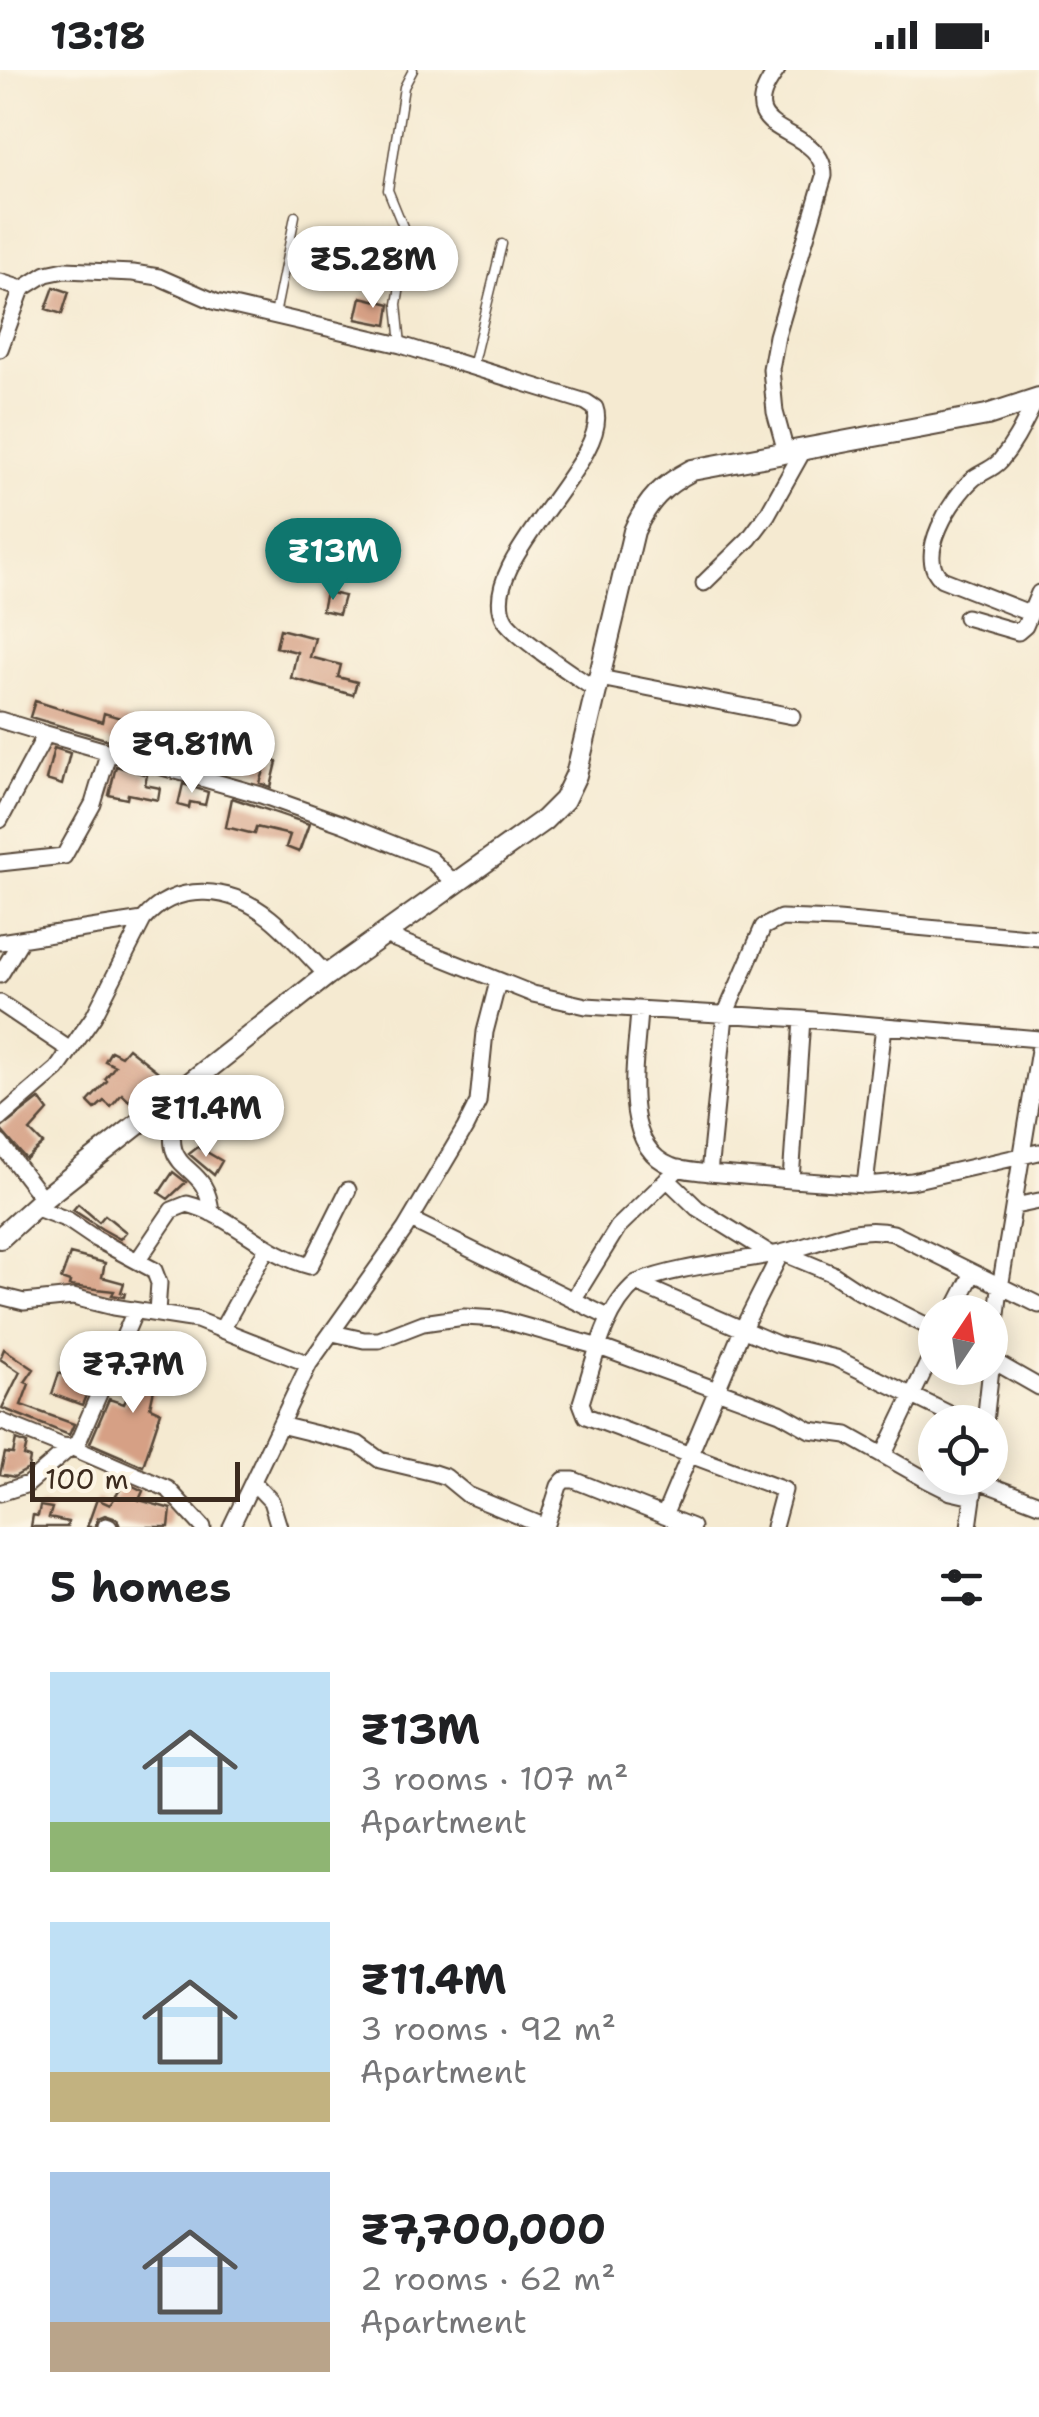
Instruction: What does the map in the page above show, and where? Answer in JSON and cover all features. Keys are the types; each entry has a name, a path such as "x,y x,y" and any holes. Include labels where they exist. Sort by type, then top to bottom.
{"street":[{"path":"777,70 763,90 762,111 766,119 806,143 824,166 771,369 775,412 795,451"},
{"path":"0,349 22,290 46,274 65,270 132,274 159,278 216,302 401,345 586,402 594,408 598,428 526,540 506,580 501,602 508,624 598,685 792,716"},
{"path":"0,282 22,290"},
{"path":"2,1234 326,975 456,885 544,820 564,800 576,775 634,531 646,504 665,484 692,470 987,415 1037,399"},
{"path":"1029,613 942,579 934,573 930,552 953,503 973,479 997,464 1019,434 1037,399"},
{"path":"704,583 758,527 795,451"},
{"path":"966,617 1018,632 1039,593"},
{"path":"0,720 261,795 343,824 430,860 456,885"},
{"path":"0,820 46,734"},
{"path":"0,863 64,856 93,804 108,754"},
{"path":"0,1118 57,1069 94,1016 144,920 155,906 179,893 200,890 220,895 269,917 326,975"},
{"path":"709,1173 725,1015 759,932 770,922 782,918 1039,938"},
{"path":"0,942 144,920"},
{"path":"382,934 498,982 556,1001 1039,1039"},
{"path":"0,975 20,940"},
{"path":"230,1527 309,1364 411,1220 478,1102 486,1032 498,982"},
{"path":"0,1002 70,1050"},
{"path":"638,1010 635,1122 643,1142 673,1174 696,1208 776,1253 832,1272 860,1292 918,1321"},
{"path":"791,1180 802,1019"},
{"path":"865,1184 884,1026"},
{"path":"999,1295 1015,1206 1031,1153 1039,1050"},
{"path":"148,1116 170,1125 174,1150 204,1185 210,1198 210,1214"},
{"path":"0,1143 38,1203 96,1240 154,1270 159,1283 157,1312"},
{"path":"573,1300 618,1227 673,1174 865,1184 912,1181 1031,1153"},
{"path":"138,1260 172,1210 188,1204 267,1248 305,1265 313,1264 348,1190"},
{"path":"1015,1206 1039,1202"},
{"path":"411,1220 610,1318"},
{"path":"774,1527 784,1490 586,1416 582,1411 581,1402 599,1347 626,1291 636,1283 732,1259 776,1253 858,1230 876,1229 893,1233 1039,1304"},
{"path":"222,1328 267,1248"},
{"path":"664,1516 776,1253"},
{"path":"962,1295 973,1273"},
{"path":"636,1283 777,1344 835,1358 929,1405"},
{"path":"0,1296 24,1302 73,1296 157,1312 222,1328 309,1364"},
{"path":"0,1493 28,1484 78,1442 135,1310"},
{"path":"333,1333 380,1340 422,1324 483,1317 599,1347 780,1413 810,1430 847,1436 918,1473"},
{"path":"1008,1370 1039,1387"},
{"path":"884,1454 918,1384"},
{"path":"0,1421 168,1489 202,1527"},
{"path":"280,1425 358,1444 380,1460 434,1472 468,1494 546,1527 564,1480 574,1480 692,1527"},
{"path":"253,1482 271,1501 280,1527"},
{"path":"969,1527 974,1495"},
{"path":"1008,1495 1039,1504"}],"lane":[{"path":"401,345 397,304 408,239 388,190 404,87 413,70"},
{"path":"275,315 295,216"},
{"path":"472,367 502,244"}],"building":[{"path":"54,287 69,292 62,314 46,309"},
{"path":"361,297 390,304 387,325 356,319"},
{"path":"326,592 344,596 339,614 322,610"},
{"path":"280,629 315,638 310,657 341,665 338,677 357,682 353,695 291,678 297,652 276,647"},
{"path":"35,701 102,722 104,713 164,731 159,748 144,745 143,750 30,717"},
{"path":"54,748 70,753 62,785 46,780"},
{"path":"239,749 277,762 271,787 260,783 264,771 236,762"},
{"path":"116,766 147,775 145,785 160,788 158,800 109,795"},
{"path":"183,784 208,792 205,805 178,805"},
{"path":"232,798 309,824 299,852 286,847 290,835 256,827 254,834 226,827"},
{"path":"128,1048 157,1071 129,1101 122,1094 111,1107 104,1101 95,1109 88,1102 115,1066 105,1061 111,1051 121,1056"},
{"path":"39,1099 48,1111 30,1131 43,1144 26,1159 0,1129"},
{"path":"198,1147 222,1161 214,1175 189,1154"},
{"path":"173,1172 186,1182 168,1199 159,1193"},
{"path":"78,1204 99,1222 105,1215 126,1232 120,1239 102,1229 73,1210"},
{"path":"70,1254 105,1263 102,1277 124,1283 124,1297 112,1295 114,1291 69,1286 70,1282 61,1279"},
{"path":"4,1349 34,1369 25,1382 29,1384 21,1405 74,1424 69,1435 2,1408 20,1372 0,1359"},
{"path":"141,1355 174,1367 168,1380 157,1376 150,1407 161,1412 143,1466 90,1443 109,1399 124,1404 139,1371 136,1370"},
{"path":"59,1373 85,1382 82,1391 87,1393 82,1405 52,1394"},
{"path":"16,1440 27,1444 24,1456 30,1458 28,1469 14,1477 0,1474 5,1453 13,1454"},
{"path":"125,1482 143,1491 139,1500 171,1509 169,1527 120,1527 117,1519 105,1515 98,1518 95,1527 87,1527 97,1499 110,1505"},
{"path":"40,1506 52,1508 49,1518 68,1522 67,1527 31,1527"}]}
